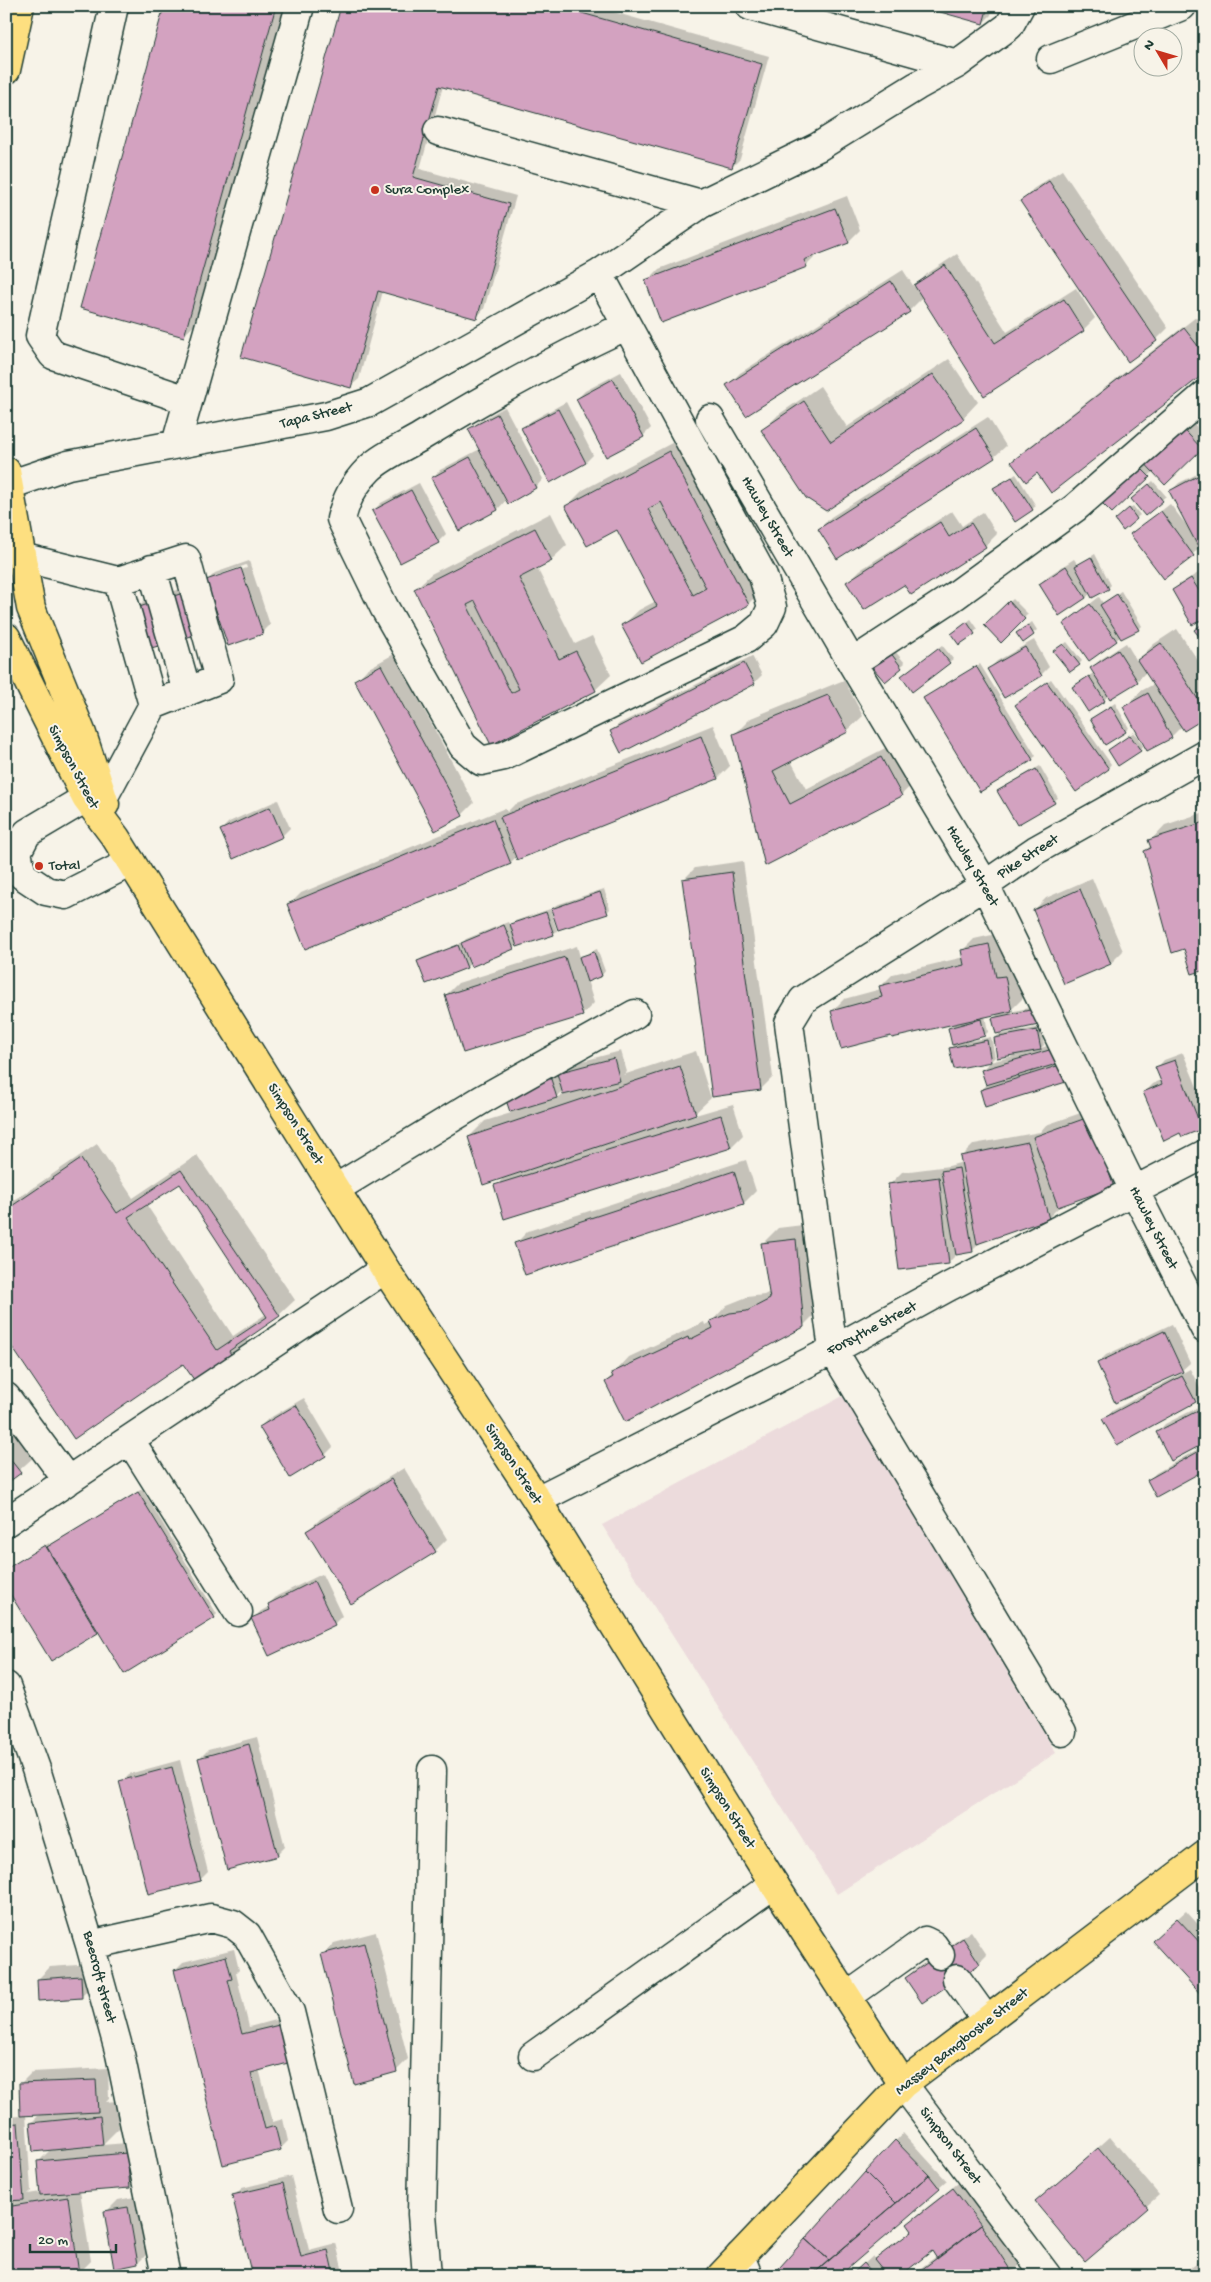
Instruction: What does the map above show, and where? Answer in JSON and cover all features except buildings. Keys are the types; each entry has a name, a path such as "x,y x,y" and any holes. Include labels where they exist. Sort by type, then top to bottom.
{"main road":[{"path":"6,70 20,6"},
{"path":"7,481 31,608 82,734 94,798"},
{"name":"Simpson Street","path":"6,636 130,862 385,1269 537,1500 774,1884 903,2084"},
{"name":"Massey Bamgboshe Street","path":"722,2276 744,2266 903,2084 1205,1855"}],"street":[{"path":"114,6 40,336 53,355 186,400"},
{"path":"176,444 186,400 300,6"},
{"path":"750,6 957,64"},
{"name":"Tapa Street","path":"7,481 68,466 326,416 370,402 599,274 701,204 818,146 957,64 1009,26 1020,6"},
{"path":"1051,59 1182,6"},
{"path":"438,131 701,204"},
{"path":"599,274 763,576 772,607 764,624 746,639 504,756 480,760 464,746 384,607 341,520 347,497 368,470 412,442 575,350 626,326"},
{"path":"852,663 956,594 1075,508 1205,395"},
{"name":"Hawley Street","path":"710,419 852,663 985,885 1135,1192 1205,1329"},
{"path":"21,557 118,581 186,559 219,679 153,705 94,798 27,833 17,852 22,874 46,891 66,895 130,862"},
{"path":"118,581 153,705"},
{"name":"Pike Street","path":"833,1350 789,1023 803,1000 985,885 1036,850 1205,755"},
{"path":"335,1189 483,1098 635,1014"},
{"name":"Forsythe Street","path":"537,1500 833,1350 950,1286 1135,1192 1205,1154"},
{"path":"6,1522 385,1269"},
{"path":"833,1350 1062,1732"},
{"path":"6,1397 68,1481"},
{"path":"130,1440 238,1612"},
{"name":"Beecroft street","path":"6,1686 36,1769 90,1945 120,2054 166,2276"},
{"path":"427,2276 422,2214 432,1770"},
{"path":"534,2056 774,1884"},
{"path":"90,1945 211,1918 233,1924 247,1935 290,2012 338,2209"},
{"path":"848,1996 925,1941 933,1945 940,1955"},
{"path":"957,1979 987,2021"},
{"name":"Simpson Street","path":"903,2084 1047,2276"}],"shaded area":[{"path":"843,1396 1056,1753 837,1894 602,1525"}],"place":[{"name":"Sura Complex","path":"375,190"},
{"name":"Total","path":"39,866"}]}
